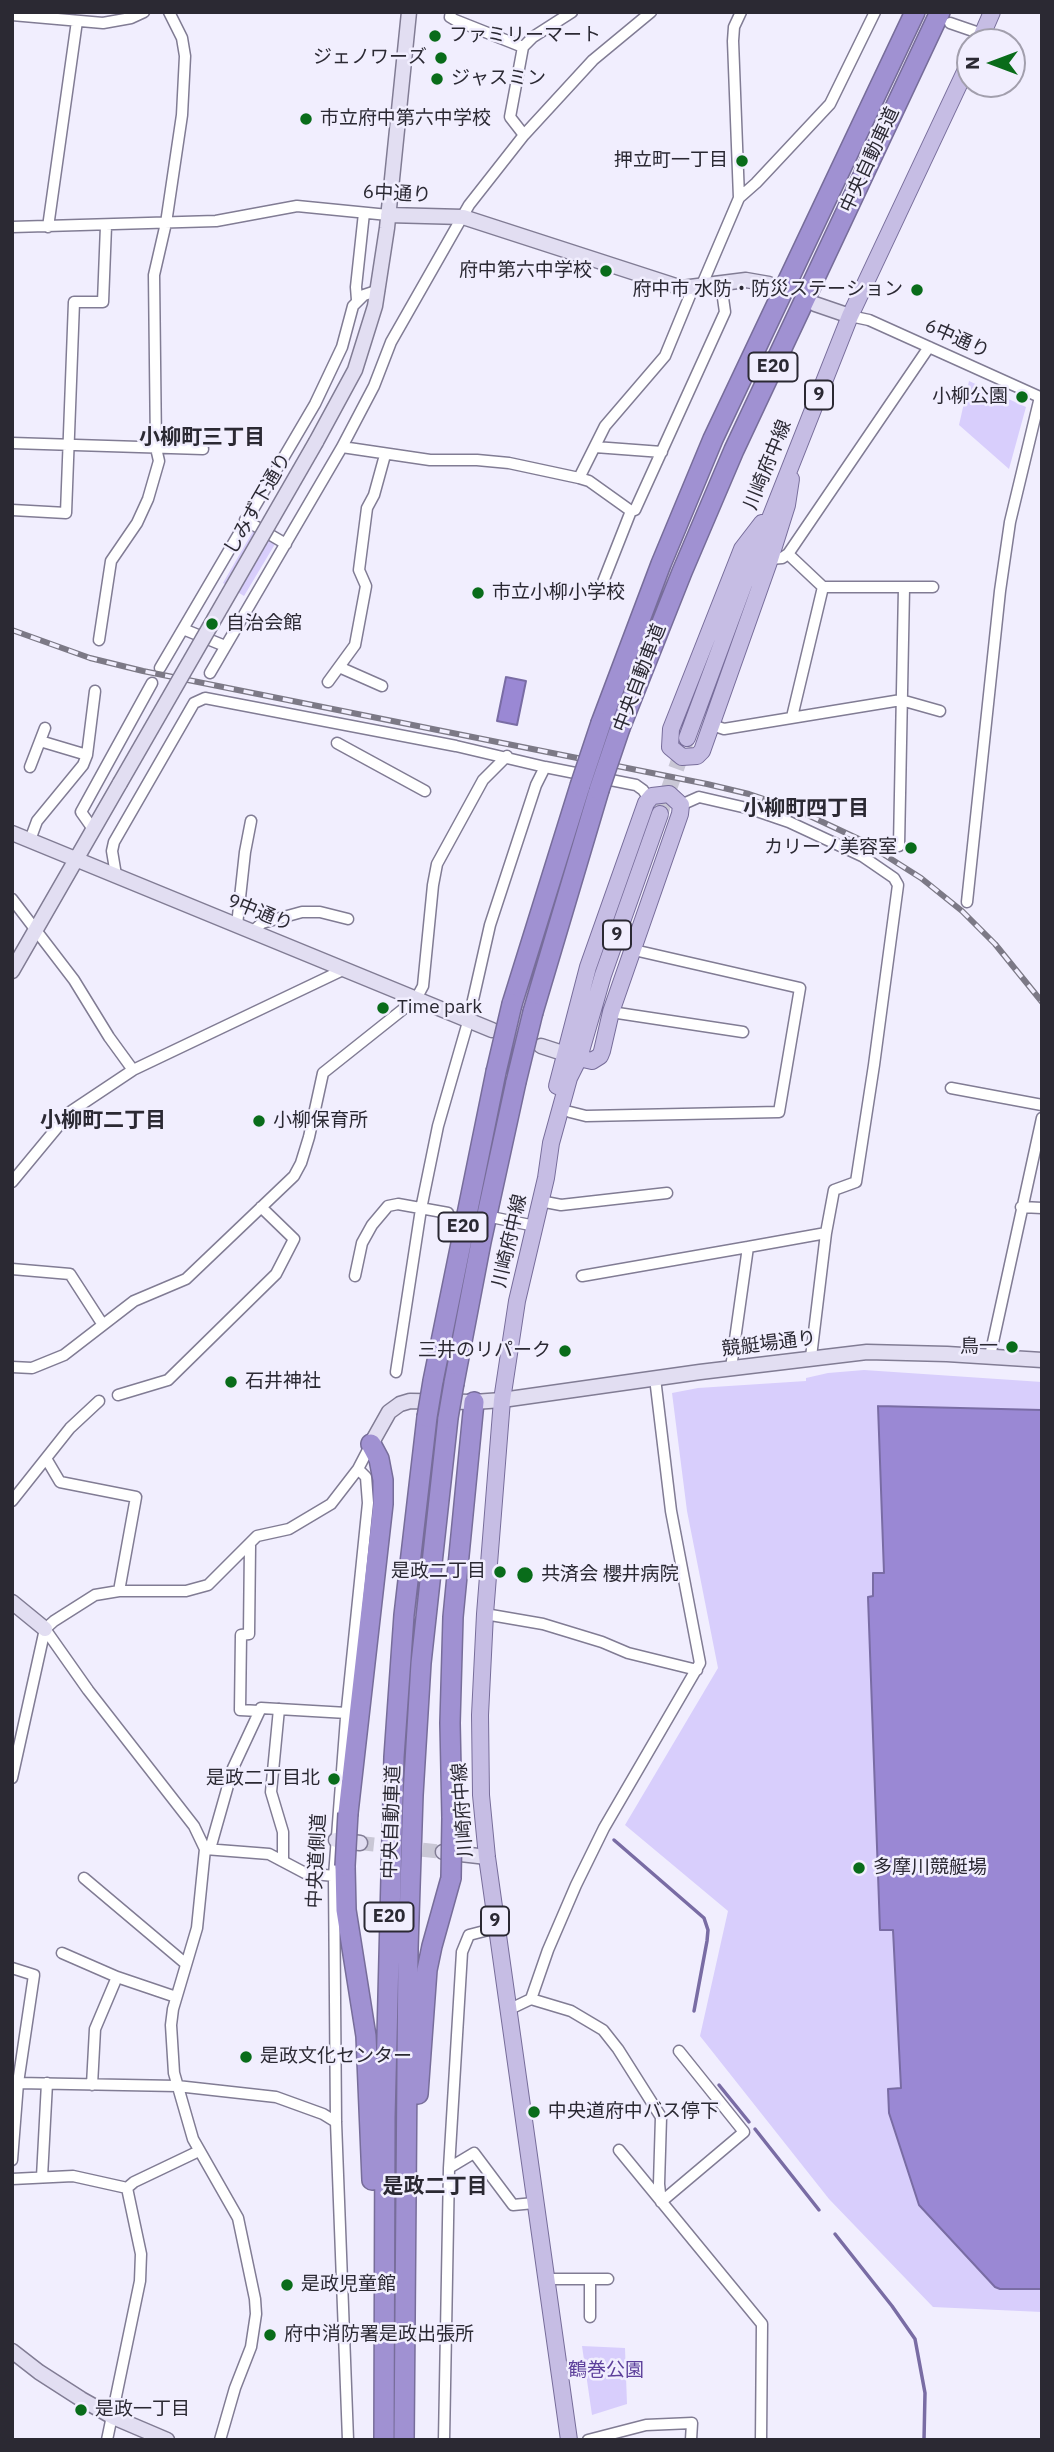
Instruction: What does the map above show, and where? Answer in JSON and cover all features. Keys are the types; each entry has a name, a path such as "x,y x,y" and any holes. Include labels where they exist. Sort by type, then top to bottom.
{"highway":[{"name":"中央自動車道","path":"384,2440 385,2093 394,1757 404,1615 433,1381 496,1072 512,1004 611,726 661,564 713,439 915,12"},
{"name":"中央自動車道","path":"611,726 682,572 734,450 945,18"},
{"name":"中央自動車道","path":"404,2440 405,2160 413,1795 421,1663 448,1418 481,1242 516,1082 589,788"},
{"path":"405,2410 425,1991 432,1946 451,1878 450,1723 458,1550 474,1402"},
{"path":"371,1444 379,1459 383,1480 383,1504 340,1871 366,2036 384,2418"}],"main road":[{"name":"川崎府中線","path":"687,738 773,508 850,316 956,91"},
{"path":"773,508 742,549 671,729 670,747 682,757 697,756 702,751 712,725 787,505 795,453"},
{"path":"546,1178 544,1142 572,1056 589,967 649,799 660,793 669,794 681,806 680,814 611,1013 600,1056 592,1061 572,1056"},
{"name":"川崎府中線","path":"569,2440 486,1857 481,1795 480,1715 485,1614 502,1399 517,1301 546,1178 561,1145 579,1081 572,1056 660,814"}],"street":[{"path":"12,15 103,23 131,18 144,12"},
{"path":"99,640 111,561 137,523 148,499 159,461 156,448 154,275 166,223 182,115 184,56 182,38 169,12"},
{"name":"しみず下通り","path":"12,971 355,370 370,329 379,290 409,12"},
{"path":"451,12 450,17 455,20 523,47"},
{"path":"524,135 510,117 523,47 533,37 572,12"},
{"path":"209,673 342,447 374,386 391,342 469,205 524,135 593,60 651,12"},
{"path":"738,198 733,41 734,27 741,12"},
{"path":"579,478 605,426 665,356 738,198 756,183 830,104 875,12"},
{"path":"945,18 963,28"},
{"path":"48,227 77,21"},
{"name":"6中通り","path":"12,227 215,221 297,206 388,215 463,217 682,288 746,280 769,284"},
{"path":"357,300 364,213"},
{"path":"12,510 66,513 74,302 103,302 106,226"},
{"path":"603,582 631,511 635,510 725,312 721,284"},
{"path":"160,668 315,404 342,347 353,306 357,300 379,290"},
{"name":"6中通り","path":"815,304 869,320 1041,397"},
{"path":"770,559 782,558 788,554 929,347"},
{"path":"967,902 1000,591 1010,522 1041,397"},
{"path":"12,443 156,448 186,446 203,449"},
{"path":"342,447 430,460 509,463 579,478 589,481 631,511"},
{"path":"595,447 662,452"},
{"path":"328,682 355,645 366,586 359,570 367,508 374,495 385,455"},
{"path":"245,520 286,544"},
{"path":"788,554 823,587 933,587"},
{"path":"792,717 823,587"},
{"path":"899,846 904,588"},
{"path":"183,629 226,646"},
{"path":"339,667 382,686"},
{"path":"93,829 81,813 152,683"},
{"path":"30,840 37,821 83,765 87,755 95,691"},
{"path":"116,875 112,851 114,842 194,703 205,698 507,756 545,767 636,785 643,789 649,799"},
{"path":"712,725 724,729 901,700 940,711"},
{"path":"30,767 45,728"},
{"path":"40,741 87,755"},
{"path":"337,743 425,791"},
{"path":"12,1367 32,1368 64,1354 134,1301 186,1279 294,1176 302,1163 323,1073 416,999 423,986 437,864 483,780 507,756"},
{"path":"396,1372 421,1209 438,1126 468,1022 490,925 536,785 545,767"},
{"path":"681,806 699,797 751,809 789,822 862,856 894,878 898,885 856,1182 834,1190 811,1357"},
{"path":"237,925 251,821"},
{"name":"9中通り","path":"12,833 492,1030"},
{"path":"12,899 74,979 108,1037 133,1070"},
{"path":"253,931 262,923 302,912 320,912 348,919"},
{"path":"570,1112 586,1116 779,1112 800,988 634,950"},
{"path":"12,1182 70,1112 133,1070 345,969"},
{"path":"611,1013 743,1032"},
{"path":"541,1046 572,1056"},
{"path":"951,1088 1042,1105"},
{"path":"990,1356 1042,1118"},
{"path":"540,1201 561,1205 667,1193"},
{"path":"355,1276 362,1243 372,1225 388,1206 398,1204 448,1213"},
{"path":"118,1395 168,1380 276,1274 294,1239 261,1207"},
{"path":"1021,1207 1042,1208"},
{"path":"496,1218 535,1226"},
{"path":"582,1276 826,1233"},
{"path":"731,1368 748,1247"},
{"path":"12,1269 70,1274 103,1325"},
{"name":"競艇場通り","path":"502,1399 811,1357 867,1352 1042,1360"},
{"path":"531,1999 572,1896 604,1828 700,1663 671,1511 655,1378"},
{"path":"12,1778 14,1757 46,1629 54,1621 95,1595 119,1591 199,1589 219,1576 249,1544 263,1534 289,1529 323,1510 346,1488 380,1424 389,1412 400,1404 418,1400 474,1402 502,1399"},
{"path":"12,1501 70,1428 99,1401"},
{"path":"47,1460 60,1482 136,1497 119,1591"},
{"name":"中央道側道","path":"348,2440 336,2122 340,1871 336,1840 368,1503 366,1478 358,1469"},
{"path":"249,1544 250,1634 241,1635 240,1710 260,1711"},
{"path":"12,1602 46,1629 88,1690 194,1826 207,1849"},
{"path":"485,1614 543,1624 628,1653 697,1670"},
{"path":"220,2440 235,2388 251,2347 256,2314 255,2299 238,2218 199,2151 177,2086 171,2025 176,1997 197,1928 207,1849 233,1768 261,1708 347,1713"},
{"path":"279,1709 271,1792 284,1832 283,1861"},
{"path":"336,1840 360,1843"},
{"path":"207,1849 269,1854 305,1873 340,1871"},
{"path":"443,1852 486,1857"},
{"path":"84,1878 186,1964"},
{"path":"444,2440 449,2168 462,1952 469,1934 496,1928"},
{"path":"62,1953 117,1977 176,1997"},
{"path":"12,1968 34,1975 18,2083 12,2160"},
{"path":"92,2085 95,2029 117,1977"},
{"path":"508,2010 531,1999 571,2011 603,2030 661,2117 661,2202"},
{"path":"661,2202 744,2132 679,2051"},
{"path":"18,2083 177,2086 276,2097 315,2110 336,2122"},
{"path":"42,2177 47,2083"},
{"path":"619,2150 762,2324 761,2440"},
{"path":"127,2188 134,2182 199,2151"},
{"path":"449,2168 474,2153 513,2205 534,2203"},
{"path":"12,2179 73,2176 127,2188"},
{"path":"107,2440 140,2281 141,2254 127,2188"},
{"path":"546,2279 608,2278"},
{"path":"590,2279 590,2317"},
{"path":"12,2351 39,2372 113,2417 167,2440"},
{"path":"588,2440 646,2424 692,2423 691,2440"}],"green space":[{"path":"969,381 1026,407 1009,469 959,425"},
{"path":"256,526 278,539 244,596 223,583"},
{"name":"多摩川競艇場","path":"864,1370 1042,1382 1042,2312 933,2307 829,2199 700,2036 728,1911 625,1825 718,1668 687,1511 672,1393 698,1388 806,1381 806,1378 828,1373"},
{"name":"鶴巻公園","path":"582,2346 625,2348 627,2404 592,2415"}],"shaded area":[{"path":"506,677 526,681 517,725 497,721"},
{"path":"878,1406 1042,1410 1042,2289 995,2287 919,2205 889,2113 888,2089 901,2088 893,1930 880,1930 868,1597 873,1596 873,1573 884,1573"}],"waterway":[{"path":"614,1840 704,1918 708,1930 707,1941 694,2011"},
{"path":"719,2085 749,2122"},
{"path":"755,2129 819,2210"},
{"path":"835,2234 915,2339 925,2393 924,2440"}],"tunnel":[{"path":"660,814 687,738"},
{"path":"360,1843 443,1852"}],"railway":[{"path":"12,630 90,658 143,671 707,784 797,810 861,840 921,878 962,911 995,944 1042,1002"}],"place":[{"name":"ファミリーマート","path":"435,36"},
{"name":"ジェノワーズ","path":"441,58"},
{"name":"ジャスミン","path":"437,79"},
{"name":"市立府中第六中学校","path":"306,119"},
{"name":"押立町一丁目","path":"742,161"},
{"name":"府中第六中学校","path":"606,271"},
{"name":"府中市 水防・防災ステーション","path":"917,290"},
{"name":"小柳公園","path":"1022,397"},
{"name":"市立小柳小学校","path":"478,593"},
{"name":"自治会館","path":"212,624"},
{"name":"カリーノ美容室","path":"911,848"},
{"name":"Time park","path":"383,1008"},
{"name":"小柳保育所","path":"259,1121"},
{"name":"鳥一","path":"1012,1347"},
{"name":"三井のリパーク","path":"565,1351"},
{"name":"石井神社","path":"231,1382"},
{"name":"是政二丁目","path":"500,1572"},
{"name":"共済会 櫻井病院","path":"525,1575"},
{"name":"是政二丁目北","path":"334,1779"},
{"name":"多摩川競艇場","path":"859,1868"},
{"name":"是政文化センター","path":"246,2057"},
{"name":"中央道府中バス停下","path":"534,2112"},
{"name":"是政児童館","path":"287,2285"},
{"name":"府中消防署是政出張所","path":"270,2335"},
{"name":"是政一丁目","path":"81,2410"}],"district":[{"name":"小柳町三丁目","path":"202,438"},
{"name":"小柳町四丁目","path":"806,809"},
{"name":"小柳町二丁目","path":"103,1121"},
{"name":"是政二丁目","path":"435,2187"}]}
